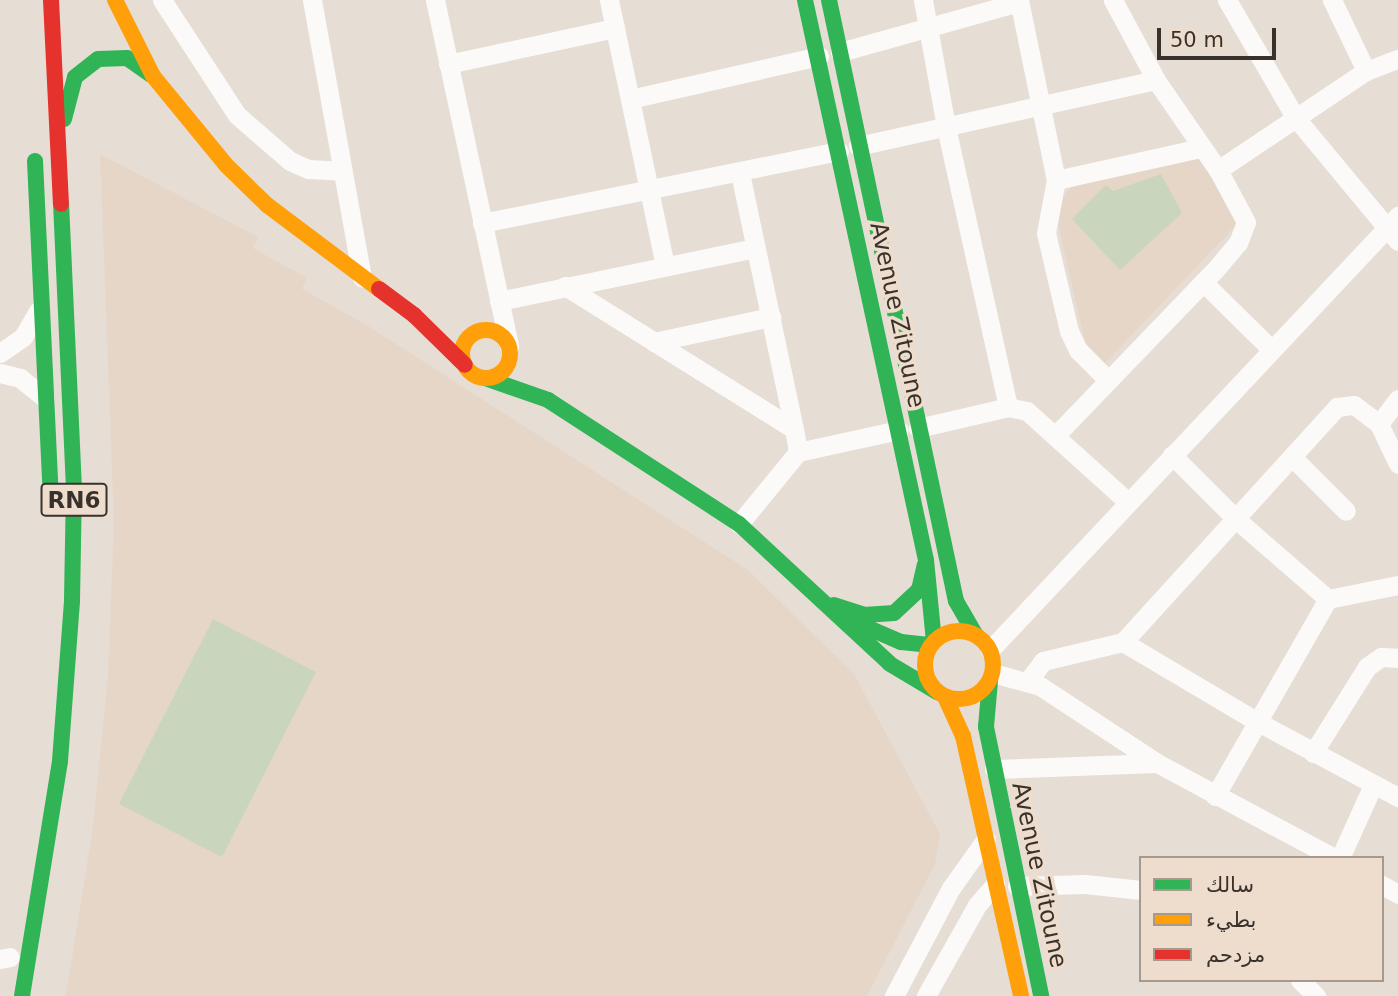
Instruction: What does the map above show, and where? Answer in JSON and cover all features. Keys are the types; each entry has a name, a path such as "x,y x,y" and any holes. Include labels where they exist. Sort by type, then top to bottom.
{"main road":[{"name":"RN6","path":"22,996 60,761 72,600 74,489 51,0"},
{"path":"115,0 153,76 180,114 267,205 414,315 465,365 485,378 548,400 739,524 828,603 890,664 941,694 965,699 991,677 990,650 976,635 954,631 932,643 901,642 843,617"},
{"name":"Avenue Zitoune","path":"805,0 839,151 908,429 956,601 976,635"},
{"name":"Avenue Zitoune","path":"829,0 908,429 926,560 932,643"},
{"path":"59,145 68,95 85,66 111,56 127,58 153,76"},
{"name":"RN6","path":"34,138 50,506"},
{"path":"414,315 452,326 497,332 548,400"},
{"path":"465,365 465,344 483,330"},
{"path":"485,378 500,374 510,350"},
{"path":"828,603 864,615 894,613 919,590 926,560"},
{"path":"932,643 926,675 941,694"},
{"name":"Avenue Zitoune","path":"991,677 985,710 994,769 1041,996"},
{"name":"Avenue Zitoune","path":"941,694 963,736 1021,996"},
{"path":"6,962 24,871"}],"street":[{"path":"162,0 176,28 247,124 290,161 308,169 342,171"},
{"path":"312,0 362,278"},
{"path":"435,0 510,350"},
{"path":"609,0 665,266"},
{"path":"923,0 946,127 1008,407"},
{"path":"1055,436 1203,282 1245,230 1245,214 1156,80 1113,0"},
{"path":"990,650 1271,349 1394,229 1295,117 1227,0"},
{"path":"1332,0 1366,71"},
{"path":"840,52 904,36 928,24 1019,1 1056,180 1046,233 1069,331 1078,350 1107,379"},
{"path":"449,64 615,28"},
{"path":"630,99 819,56"},
{"path":"1218,170 1366,71 1398,59"},
{"path":"858,146 1156,80"},
{"path":"1056,180 1200,148"},
{"path":"482,223 839,151"},
{"path":"740,173 798,452"},
{"path":"483,330 500,307 565,286 756,248"},
{"path":"1203,282 1271,349"},
{"path":"565,286 794,429"},
{"path":"0,354 23,337 41,303"},
{"path":"654,342 771,317"},
{"path":"0,373 20,378 45,397"},
{"path":"1379,424 1398,400"},
{"path":"1028,681 1043,661 1123,642 1237,520 1337,407 1354,405 1379,424 1398,464"},
{"path":"739,524 798,452 1008,407 1023,408 1127,501"},
{"path":"1172,455 1237,520 1328,599"},
{"path":"1292,457 1346,511"},
{"path":"1216,796 1328,599 1398,584"},
{"path":"1123,642 1258,722 1398,797"},
{"path":"1313,753 1367,667 1381,657 1398,658"},
{"path":"991,677 1028,681 1157,763 1330,856"},
{"path":"994,769 1157,763"},
{"path":"1340,856 1373,785"},
{"path":"894,996 951,888 986,839"},
{"path":"926,996 977,905 995,884"},
{"path":"1017,886 1085,884 1139,890"},
{"path":"951,888 977,905"},
{"path":"1302,982 1316,996"}],"shaded area":[{"path":"100,154 258,237 253,248 307,278 302,289 365,324 748,570 854,674 940,834 935,864 867,996 66,996 93,826 108,676 114,521"},
{"path":"1198,158 1240,221 1105,363 1085,342 1054,206 1076,183"}],"green space":[{"path":"1161,174 1182,213 1120,270 1072,219 1106,185 1113,191"},
{"path":"213,619 316,672 222,857 119,804"}],"traffic: fast":[{"path":"805,0 926,560 934,641"},
{"path":"829,0 956,601 976,635"},
{"path":"64,119 75,77 98,59 127,58 151,75"},
{"path":"35,161 50,483"},
{"path":"22,996 60,761 72,600 74,489 61,204"},
{"path":"485,378 548,400 739,524 890,664 937,692"},
{"path":"834,605 864,615 894,613 919,590 925,565"},
{"path":"857,623 901,642 931,645"},
{"path":"990,681 986,727 1041,996"}],"traffic: slow":[{"path":"115,0 153,76 226,165 267,205 379,289"},
{"path":"486,330 503,337 510,354 503,371 486,378 469,371 462,354 469,337 486,330"},
{"path":"952,631 966,631 978,636 988,646 993,665 988,684 978,694 966,699 952,699 940,694 930,684 925,672 925,658 930,646 940,636 952,631"},
{"path":"945,697 963,736 1021,996"}],"traffic: jam":[{"path":"51,0 61,204"},
{"path":"379,289 414,315 465,365"}]}
